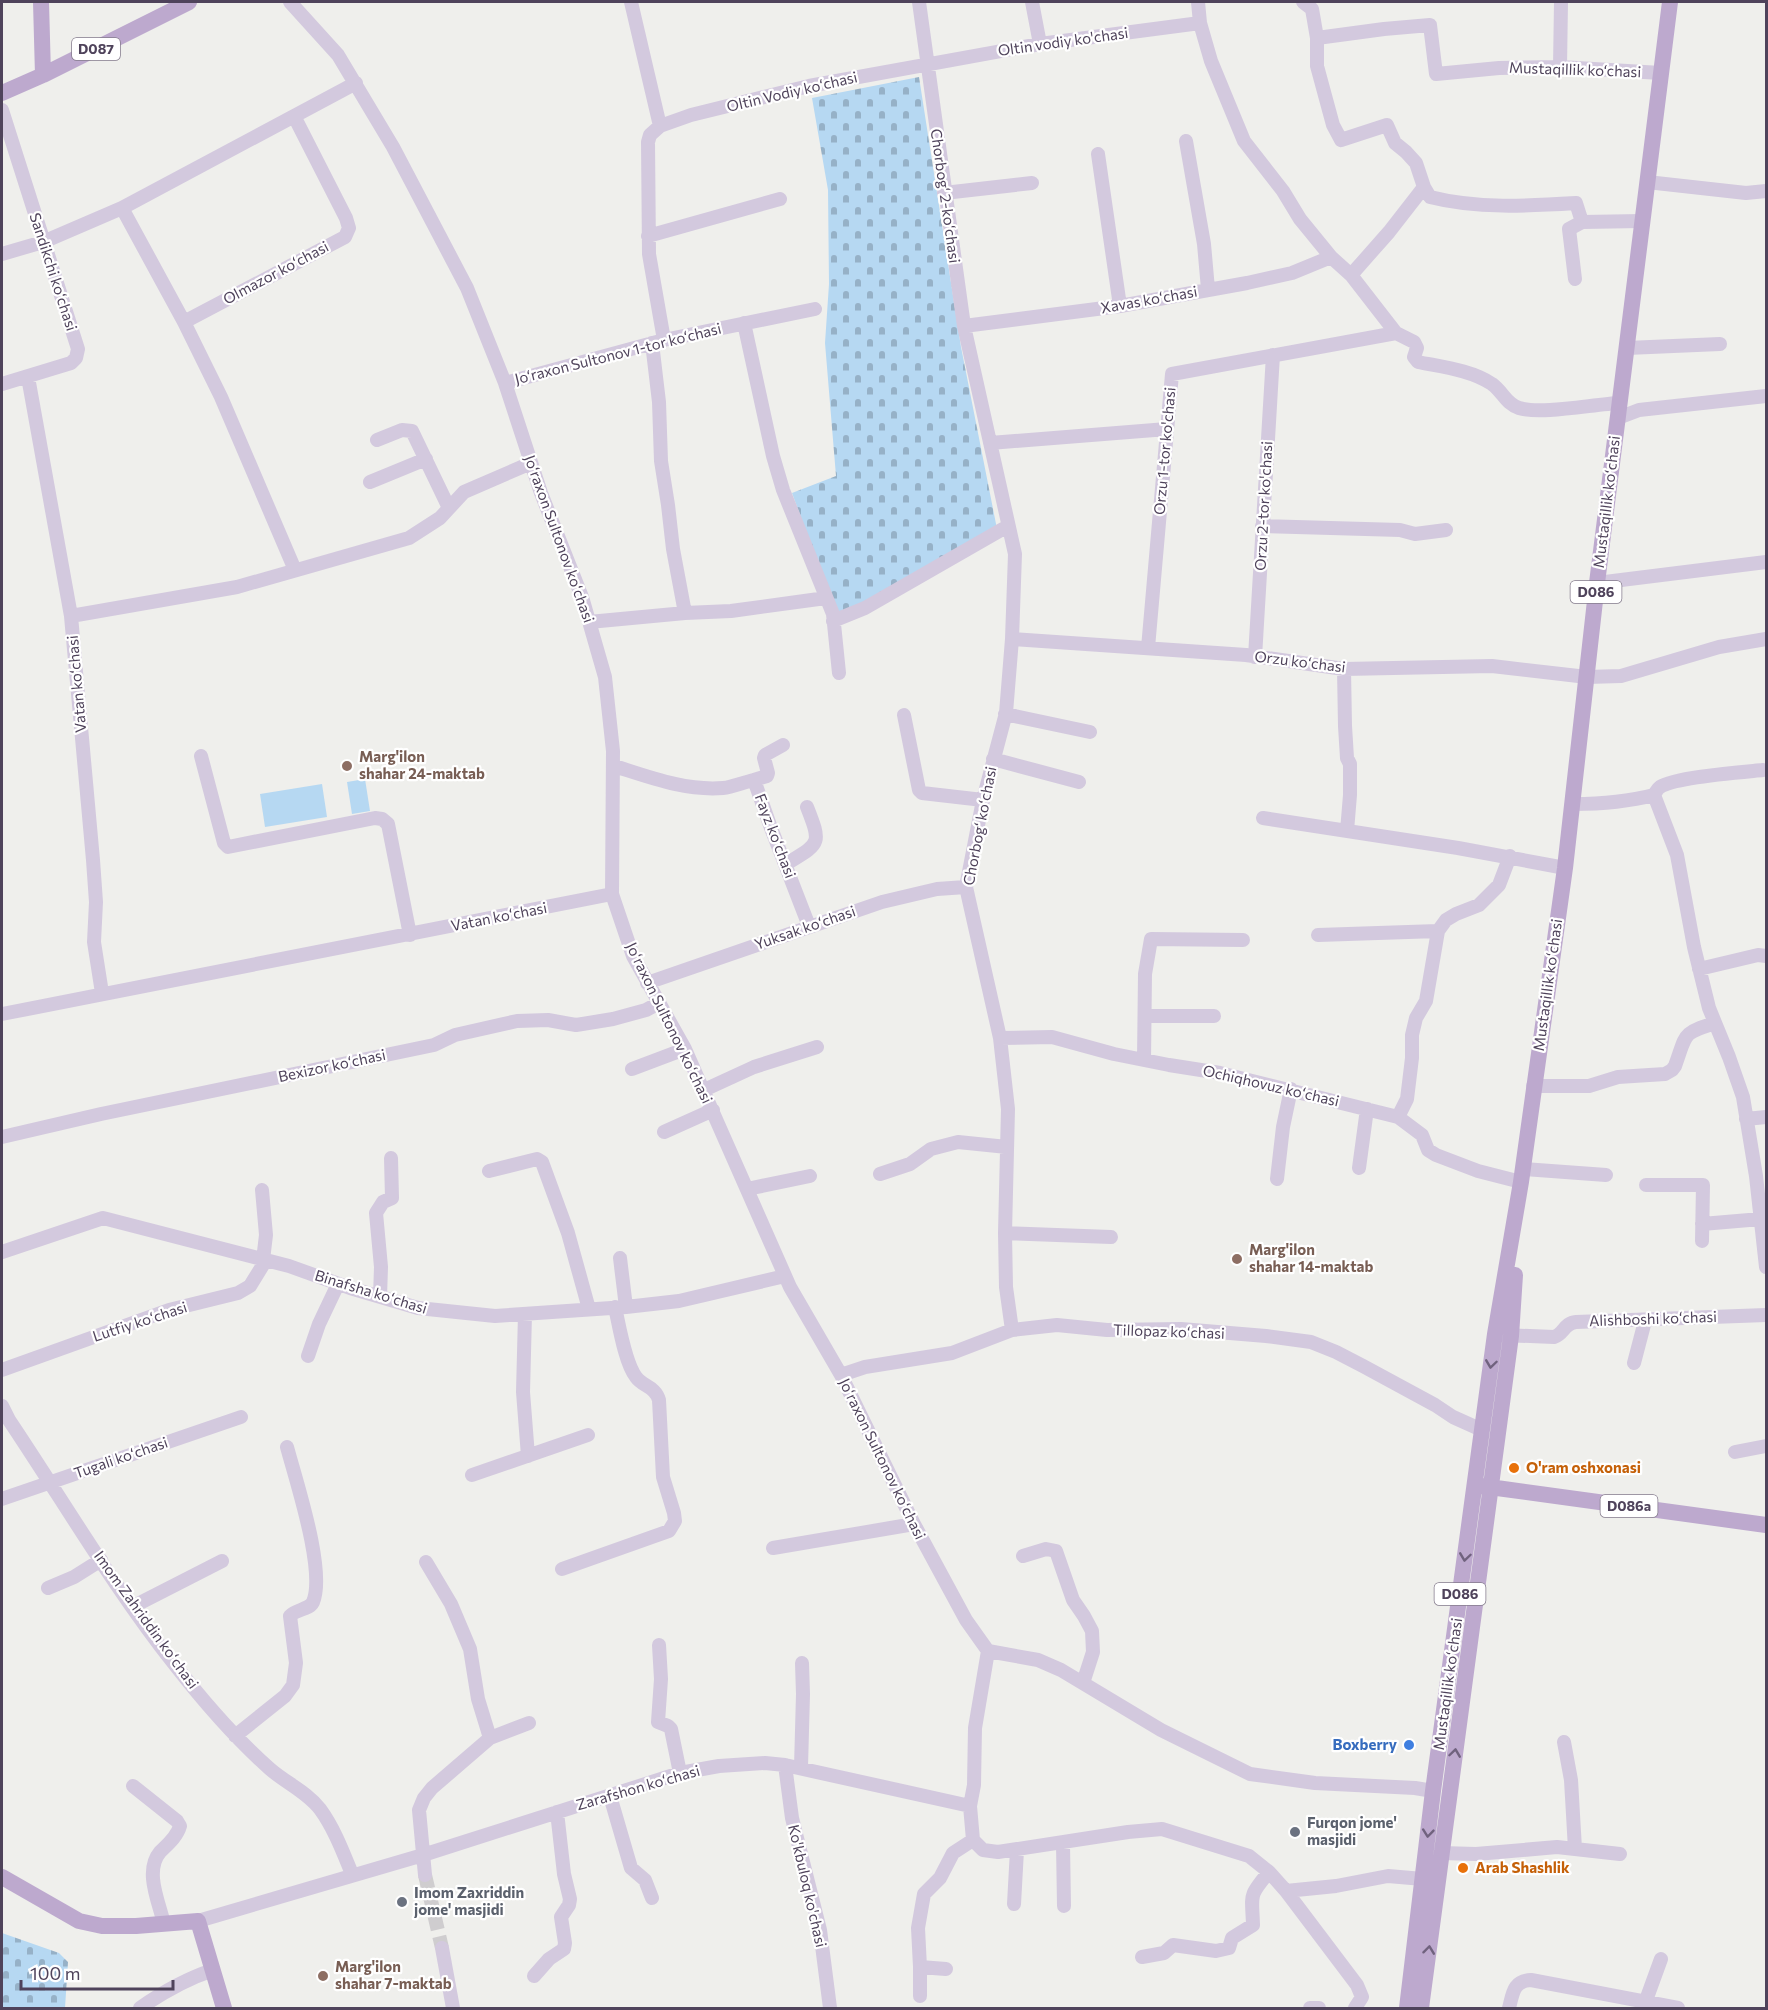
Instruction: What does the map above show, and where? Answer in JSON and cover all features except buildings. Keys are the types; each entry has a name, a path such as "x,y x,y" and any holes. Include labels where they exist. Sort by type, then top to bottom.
{"main road":[{"path":"41,2 43,75"},
{"name":"D087","path":"2,93 189,2"},
{"name":"Mustaqillik koʻchasi","path":"1421,2008 1483,1486 1533,1086 1565,868 1670,2"},
{"name":"Mustaqillik koʻchasi","path":"1407,2008 1433,1791 1483,1486 1482,1430 1503,1335"},
{"name":"D086a","path":"1483,1486 1767,1524"},
{"name":"Zarafshon koʻchasi","path":"2,1877 79,1921 102,1926 198,1921"},
{"path":"198,1921 224,2008"}],"street":[{"name":"Joʻraxon Sultonov koʻchasi","path":"290,2 338,55 356,83 393,147 467,288 505,383 531,464 582,597 605,677 614,766 612,894 633,956 685,1049 785,1276 841,1375 914,1524 966,1620 988,1651"},
{"path":"632,2 660,126 650,135 648,142 648,236 658,342 661,461 673,549 685,613"},
{"path":"919,2 927,65"},
{"path":"1032,2 1040,44"},
{"path":"1211,2 1198,2 1200,23 1211,61 1244,141 1283,191 1300,219 1331,257 1350,275 1396,333 1414,342 1417,348 1414,357 1418,362 1469,373 1494,385 1508,403 1520,409 1543,411 1638,410 1767,396"},
{"path":"1303,2 1312,9 1317,38 1317,66 1333,125 1341,140 1388,125 1395,143 1416,163 1430,197 1447,201 1511,206 1576,203 1582,222"},
{"path":"1560,67 1562,2"},
{"name":"Oltin vodiy ko'chasi","path":"927,65 1040,44 1200,23"},
{"name":"Mustaqillik ko‘chasi","path":"1317,38 1430,25 1436,74 1499,68 1560,67 1661,73"},
{"name":"Oltin Vodiy koʻchasi","path":"660,126 691,115 809,86 927,65"},
{"name":"Chorbogʻ 2-koʻchasi","path":"927,65 964,326"},
{"path":"2,254 44,242 122,208 356,83"},
{"name":"Sandikchi koʻchasi","path":"2,110 78,349 76,358 71,363 2,384"},
{"name":"Olmazor koʻchasi","path":"184,322 345,237 349,228 346,218 294,116"},
{"path":"1186,141 1204,244 1208,289"},
{"path":"1098,154 1119,306"},
{"path":"1647,182 1746,193 1767,191"},
{"path":"945,193 1032,183"},
{"path":"1350,275 1389,232 1424,187"},
{"path":"648,236 780,199"},
{"path":"122,208 184,322 221,397 295,570"},
{"path":"1575,279 1569,229 1582,222 1642,221"},
{"name":"Xavas koʻchasi","path":"964,326 1119,306 1292,273 1331,257"},
{"name":"Jo‘raxon Sultonov 1-tor ko‘chasi","path":"505,383 658,342 815,309"},
{"path":"744,323 773,456 783,490 833,621 839,673"},
{"name":"Chorbogʻ koʻchasi","path":"964,326 1015,554 1012,639 1005,714 983,800 966,887 1000,1038 1008,1108 1005,1233 1006,1287 1011,1329"},
{"name":"Orzu 1-tor ko'chasi","path":"1148,648 1172,374 1396,333"},
{"path":"1627,348 1720,344"},
{"name":"Orzu 2-tor ko'chasi","path":"1255,657 1273,355"},
{"name":"Vatan koʻchasi","path":"28,377 71,616 96,902 94,942 102,993"},
{"path":"990,443 1167,429"},
{"path":"377,440 402,430 410,430 449,508"},
{"path":"370,482 426,459"},
{"path":"71,616 237,586 409,538 440,518 464,492 531,464"},
{"path":"833,621 865,608 1008,526"},
{"path":"1262,526 1400,530 1415,534 1446,530"},
{"path":"1598,583 1767,562"},
{"path":"589,622 731,611 826,598"},
{"name":"Orzu koʻchasi","path":"1012,639 1255,657 1344,669 1492,666 1587,677 1621,676 1719,647 1767,639"},
{"path":"1344,669 1347,758 1350,764 1347,831"},
{"path":"1005,714 1090,732"},
{"path":"904,715 919,790 922,793 983,800"},
{"path":"754,780 767,776 765,755 783,745"},
{"path":"201,756 224,843 228,847 375,818 382,819 387,824 410,935"},
{"path":"993,759 1079,782"},
{"name":"Fayz koʻchasi","path":"614,766 672,784 693,787 724,788 754,780 809,926"},
{"path":"1573,804 1606,804 1637,800 1654,795 1659,787 1668,784 1720,774 1763,770"},
{"path":"1654,795 1677,855 1708,1008 1743,1097 1762,1212 1767,1268"},
{"path":"786,864 807,851 815,842 817,833 807,807"},
{"path":"1263,818 1510,856 1565,868"},
{"path":"1398,1117 1407,1099 1412,1035 1416,1018 1426,1000 1438,931 1446,920 1479,905 1499,885 1510,856"},
{"name":"Yuksak koʻchasi","path":"647,983 882,902 937,889 966,887"},
{"name":"Vatan koʻchasi","path":"2,1014 612,894"},
{"path":"1318,935 1438,931"},
{"path":"1144,1060 1145,974 1151,939 1243,940"},
{"path":"1699,969 1758,955 1767,956"},
{"name":"Bexizor koʻchasi","path":"2,1137 434,1045 455,1035 509,1022 532,1019 576,1025 613,1019 646,1010 659,1003"},
{"path":"1144,1016 1214,1016"},
{"path":"1533,1086 1589,1086 1618,1077 1665,1074 1676,1066 1686,1035 1690,1031 1715,1023"},
{"name":"Ochiqhovuz koʻchasi","path":"1000,1038 1052,1037 1144,1060 1220,1073 1291,1089 1398,1117 1422,1135 1428,1150 1478,1171 1522,1175 1606,1175"},
{"path":"704,1090 754,1067 817,1047"},
{"path":"632,1069 685,1049"},
{"path":"1277,1179 1283,1127 1291,1089"},
{"path":"1359,1168 1367,1109"},
{"path":"664,1132 713,1110"},
{"path":"1746,1119 1767,1117"},
{"path":"880,1174 910,1164 931,1149 958,1142 1007,1147"},
{"path":"380,1297 381,1267 376,1213 383,1202 392,1198 391,1158"},
{"path":"489,1171 537,1160 542,1162 568,1233 589,1309"},
{"path":"747,1189 810,1176"},
{"path":"1646,1185 1703,1185 1702,1241"},
{"path":"262,1190 266,1235 264,1260"},
{"path":"1702,1224 1762,1212"},
{"name":"Binafsha koʻchasi","path":"2,1252 103,1218 289,1266 338,1284 418,1308 495,1316 679,1301 785,1276"},
{"path":"1005,1233 1112,1237"},
{"path":"562,1569 669,1531 675,1521 663,1477 659,1400 656,1391 639,1380 632,1370 620,1307 620,1258"},
{"name":"Lutfiy koʻchasi","path":"2,1370 169,1310 238,1293 250,1286 264,1260"},
{"path":"308,1356 319,1324 338,1284"},
{"path":"525,1314 523,1392 528,1456"},
{"name":"Alishboshi koʻchasi","path":"1503,1335 1554,1337 1571,1322 1767,1315"},
{"path":"1634,1363 1645,1321"},
{"name":"Tillopaz koʻchasi","path":"841,1375 865,1367 952,1353 1011,1329 1057,1325 1107,1330 1181,1329 1266,1336 1311,1342 1364,1366 1453,1417 1482,1430"},
{"name":"Imom Zahriddin koʻchasi","path":"2,1406 5,1422 50,1482 132,1607 175,1665 235,1736 273,1771 319,1808 352,1874"},
{"name":"Tugali koʻchasi","path":"2,1499 241,1417"},
{"path":"472,1475 588,1435"},
{"path":"1735,1452 1767,1446"},
{"path":"235,1736 290,1691 296,1671 290,1617 294,1612 309,1606 313,1599 316,1570 314,1548 287,1447"},
{"path":"773,1548 914,1524"},
{"path":"1023,1556 1050,1548 1056,1551 1073,1600 1092,1631 1093,1652 1083,1683"},
{"path":"48,1588 101,1560"},
{"path":"132,1607 222,1560"},
{"path":"426,1562 452,1604 470,1649 478,1699 490,1738"},
{"path":"659,1645 662,1678 658,1722 671,1729 680,1773"},
{"path":"1358,2003 1357,1985 1286,1891 1269,1872 1242,1853 1162,1829 1128,1832 1017,1850 998,1852 983,1850 973,1840 970,1806 975,1785 975,1728 988,1651 1038,1660 1061,1670 1161,1730 1250,1774 1315,1783 1433,1791"},
{"path":"801,1767 802,1663"},
{"path":"425,1875 420,1804 432,1788 490,1738 529,1723"},
{"path":"1564,1742 1571,1780 1575,1849"},
{"name":"Zarafshon koʻchasi","path":"198,1921 423,1855 680,1773 719,1766 785,1764 970,1806"},
{"name":"Ko'kbuloq ko'chasi","path":"785,1764 792,1818 820,1930 830,2008"},
{"path":"133,1786 177,1821 180,1826 152,1865 164,1924"},
{"path":"610,1796 631,1868 645,1880 652,1898"},
{"path":"534,1976 565,1946 561,1917 570,1899 564,1874 557,1812"},
{"path":"920,1996 918,1928 924,1894 940,1878 953,1853 973,1840"},
{"path":"1062,1844 1064,1906"},
{"path":"1441,1853 1476,1854 1557,1847 1620,1854"},
{"path":"1014,1904 1017,1850"},
{"path":"1142,1957 1164,1953 1173,1945 1218,1951 1229,1948 1232,1938 1253,1925 1251,1909 1253,1891 1269,1872"},
{"path":"1286,1891 1336,1886 1388,1876 1423,1879"},
{"path":"442,1948 453,2008"},
{"path":"1652,2005 1661,1959"},
{"path":"920,1968 946,1969"},
{"path":"140,2008 188,1978 213,1970"},
{"path":"1509,2008 1516,1985 1531,1980 1652,2005 1678,2008"},
{"path":"1310,2008 1319,2008"}],"green space":[{"path":"919,77 961,347 997,529 837,616 792,493 836,476 825,343 829,284 828,190 812,98"},
{"path":"365,779 370,811 352,814 347,782"},
{"path":"322,784 327,817 265,827 260,794"},
{"path":"2,1933 59,1953 68,1962 65,2008 2,2008"}],"tunnel":[{"path":"425,1875 442,1948"}],"place":[{"name":"Marg'ilon shahar 24-maktab","path":"347,766"},
{"name":"Marg'ilon shahar 14-maktab","path":"1237,1259"},
{"name":"O'ram oshxonasi","path":"1514,1468"},
{"name":"Boxberry","path":"1409,1745"},
{"name":"Furqon jome' masjidi","path":"1295,1832"},
{"name":"Arab Shashlik","path":"1463,1868"},
{"name":"Imom Zaxriddin jome' masjidi","path":"402,1902"},
{"name":"Marg'ilon shahar 7-maktab","path":"323,1976"}]}
